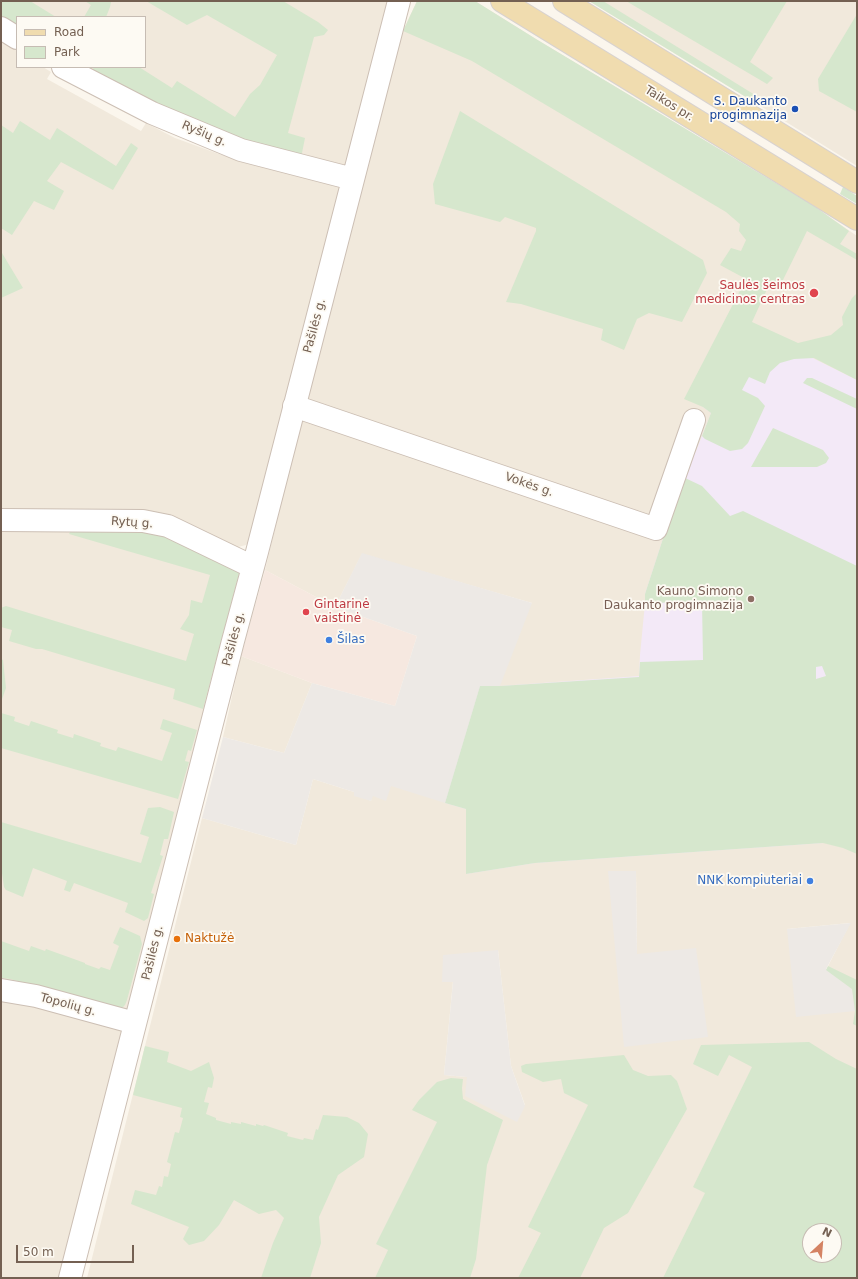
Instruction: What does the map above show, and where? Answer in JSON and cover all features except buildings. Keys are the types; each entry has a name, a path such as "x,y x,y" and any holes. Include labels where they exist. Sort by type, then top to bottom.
{"main road":[{"name":"Taikos pr.","path":"502,1 857,219"},
{"path":"564,1 857,182"}],"street":[{"name":"Pašilės g.","path":"70,1278 399,1"},
{"path":"1,28 16,37"},
{"name":"Ryšių g.","path":"65,68 152,113 241,150 354,178"},
{"name":"Vokės g.","path":"294,406 656,529 694,420"},
{"name":"Rytų g.","path":"1,520 143,521 168,526 253,567"},
{"name":"Topolių g.","path":"1,990 36,996 135,1023"}],"shaded area":[{"path":"1,1 392,1 346,165 345,167 337,169 81,68 146,68 146,16 16,16"},
{"path":"417,1 475,1 814,206 857,236 857,1278 87,1278 202,818 296,845 313,779 354,792 371,801 372,796 391,786 532,603 362,554 335,607 265,570 307,397 399,39","holes":["636,871 637,954 624,1047","850,923 826,970 787,929","498,950 511,1066 525,1105 467,1077 444,1075 453,981"]},
{"path":"589,1 857,1 857,166 754,102"},
{"path":"1,41 16,50 16,68 45,68 51,72 47,79 141,131 146,123 175,138 219,154 334,183 340,188 251,538 246,545 238,547 209,535 1,512"},
{"name":"Kauno Simono Daukanto progimnazija","path":"744,324 857,380 857,702 823,843 535,863 466,874 466,809 445,803 480,686 500,686 639,676 645,594 683,477 696,451 711,413 703,407"},
{"path":"45,525 245,572 61,1278 1,1278 1,529"},
{"path":"362,553 532,603 500,686 480,686 445,803 391,786 386,801 373,796 371,801 354,796 354,792 313,779 296,845 202,818 223,737 284,753 312,683 395,706 417,636 335,607"},
{"path":"265,570 335,607 417,636 395,706 312,683 241,656"},
{"path":"241,656 312,683 284,753 223,737"},
{"path":"608,871 636,871 637,954 696,948 708,1037 624,1047"},
{"path":"851,923 826,969 852,989 855,1011 796,1017 787,929"},
{"path":"498,950 511,1066 525,1106 517,1122 465,1096 467,1077 444,1075 453,982 442,982 443,955"}],"green space":[{"path":"1,1 30,1 54,16 16,16 16,30 1,20"},
{"path":"85,1 111,2 106,16 85,16 91,5"},
{"path":"146,1 283,1 318,22 328,30 324,35 314,37 288,133 305,138 301,158 252,144 165,110 90,74 93,68 141,68 172,88 177,81 235,117 250,94 260,85 277,55 207,15 187,25"},
{"path":"417,1 475,1 814,206 849,231 840,244 857,254 857,260 807,231 781,284 769,285 752,322 798,343 831,335 843,325 842,317 852,298 857,293 857,380 814,358 794,359 780,363 770,372 765,384 749,377 742,390 758,398 765,406 748,443 742,449 730,451 705,439 702,436 711,413 703,407 684,399 746,279 720,265 731,248 741,251 746,240 739,231 740,224 726,212 472,61 403,31"},
{"path":"589,1 603,1 755,95 754,102"},
{"path":"626,1 787,1 750,62 773,78 767,84"},
{"path":"857,14 857,112 819,91 818,79"},
{"path":"460,111 703,260 707,273 682,322 649,313 637,319 624,350 601,340 603,329 521,304 506,302 536,228 505,217 500,222 435,204 433,184"},
{"path":"20,121 50,140 57,128 116,166 131,143 138,148 113,190 61,162 47,181 64,191 54,210 34,201 12,235 1,228 1,125 13,133"},
{"path":"843,187 857,196 857,204 840,194"},
{"path":"2,253 23,288 1,298 1,254"},
{"path":"807,378 812,378 857,399 857,409 803,383"},
{"path":"773,428 823,450 829,458 826,463 817,467 751,467"},
{"name":"Kauno Simono Daukanto progimnazija","path":"683,477 702,486 730,516 743,511 857,566 857,854 843,848 823,843 535,863 466,874 466,809 445,803 480,686 639,677 640,662 703,660 702,602 645,603 645,594","holes":["822,666 826,676 816,679 816,667"]},
{"path":"73,526 152,531 240,570 203,709 173,699 175,689 42,649 36,649 9,641 12,630 1,627 1,608 6,606 186,661 194,634 180,629 189,615 191,600 202,603 210,575 69,534"},
{"path":"1,659 3,660 6,688 1,702"},
{"path":"1,713 15,717 14,721 29,726 31,721 58,730 57,733 73,738 74,734 101,743 100,746 116,751 118,747 162,761 172,733 160,729 163,719 197,730 191,751 188,750 185,761 189,762 178,799 1,748"},
{"path":"160,807 174,812 168,839 164,839 160,855 163,856 151,893 154,894 148,918 144,921 125,912 128,903 74,883 70,892 64,890 67,881 33,868 23,897 6,890 4,887 1,866 1,822 141,863 149,837 140,834 148,808"},
{"path":"120,927 140,936 142,944 127,1000 122,1008 116,1009 10,979 1,978 1,941 29,951 31,946 45,951 46,949 99,969 101,967 110,970 119,946 113,943"},
{"path":"828,966 857,980 857,1026 853,1024 855,1011 852,989 826,970"},
{"path":"809,1042 836,1059 857,1069 857,1278 663,1278 705,1193 693,1187 752,1067 729,1055 718,1076 693,1064 701,1045"},
{"path":"145,1046 169,1052 167,1062 191,1071 209,1062 214,1078 212,1088 208,1087 204,1102 209,1103 206,1114 216,1118 216,1120 231,1124 231,1122 241,1124 241,1122 256,1126 256,1124 264,1125 288,1133 287,1136 303,1140 304,1138 313,1140 316,1129 318,1130 323,1115 347,1117 359,1123 368,1134 364,1157 338,1175 319,1217 321,1243 310,1278 261,1278 273,1243 284,1218 276,1210 259,1214 234,1200 219,1225 204,1241 189,1245 183,1239 189,1227 131,1204 135,1190 156,1195 159,1186 162,1187 164,1176 168,1177 171,1164 167,1162 175,1132 179,1133 183,1118 180,1117 182,1108 133,1095"},
{"path":"624,1055 633,1070 648,1076 671,1075 677,1081 687,1109 628,1213 604,1228 580,1278 518,1278 541,1233 528,1227 588,1105 564,1093 561,1079 543,1082 522,1072 521,1066 526,1064"},
{"path":"451,1078 463,1079 463,1099 503,1120 487,1165 476,1259 470,1278 375,1278 388,1250 376,1244 437,1122 412,1110 419,1100 437,1082"}],"place":[{"name":"S. Daukanto progimnazija","path":"795,109"},
{"name":"Saulės šeimos medicinos centras","path":"814,293"},
{"name":"Kauno Simono Daukanto progimnazija","path":"751,599"},
{"name":"Gintarinė vaistinė","path":"306,612"},
{"name":"Šilas","path":"329,640"},
{"name":"NNK kompiuteriai","path":"810,881"},
{"name":"Naktužė","path":"177,939"}]}
